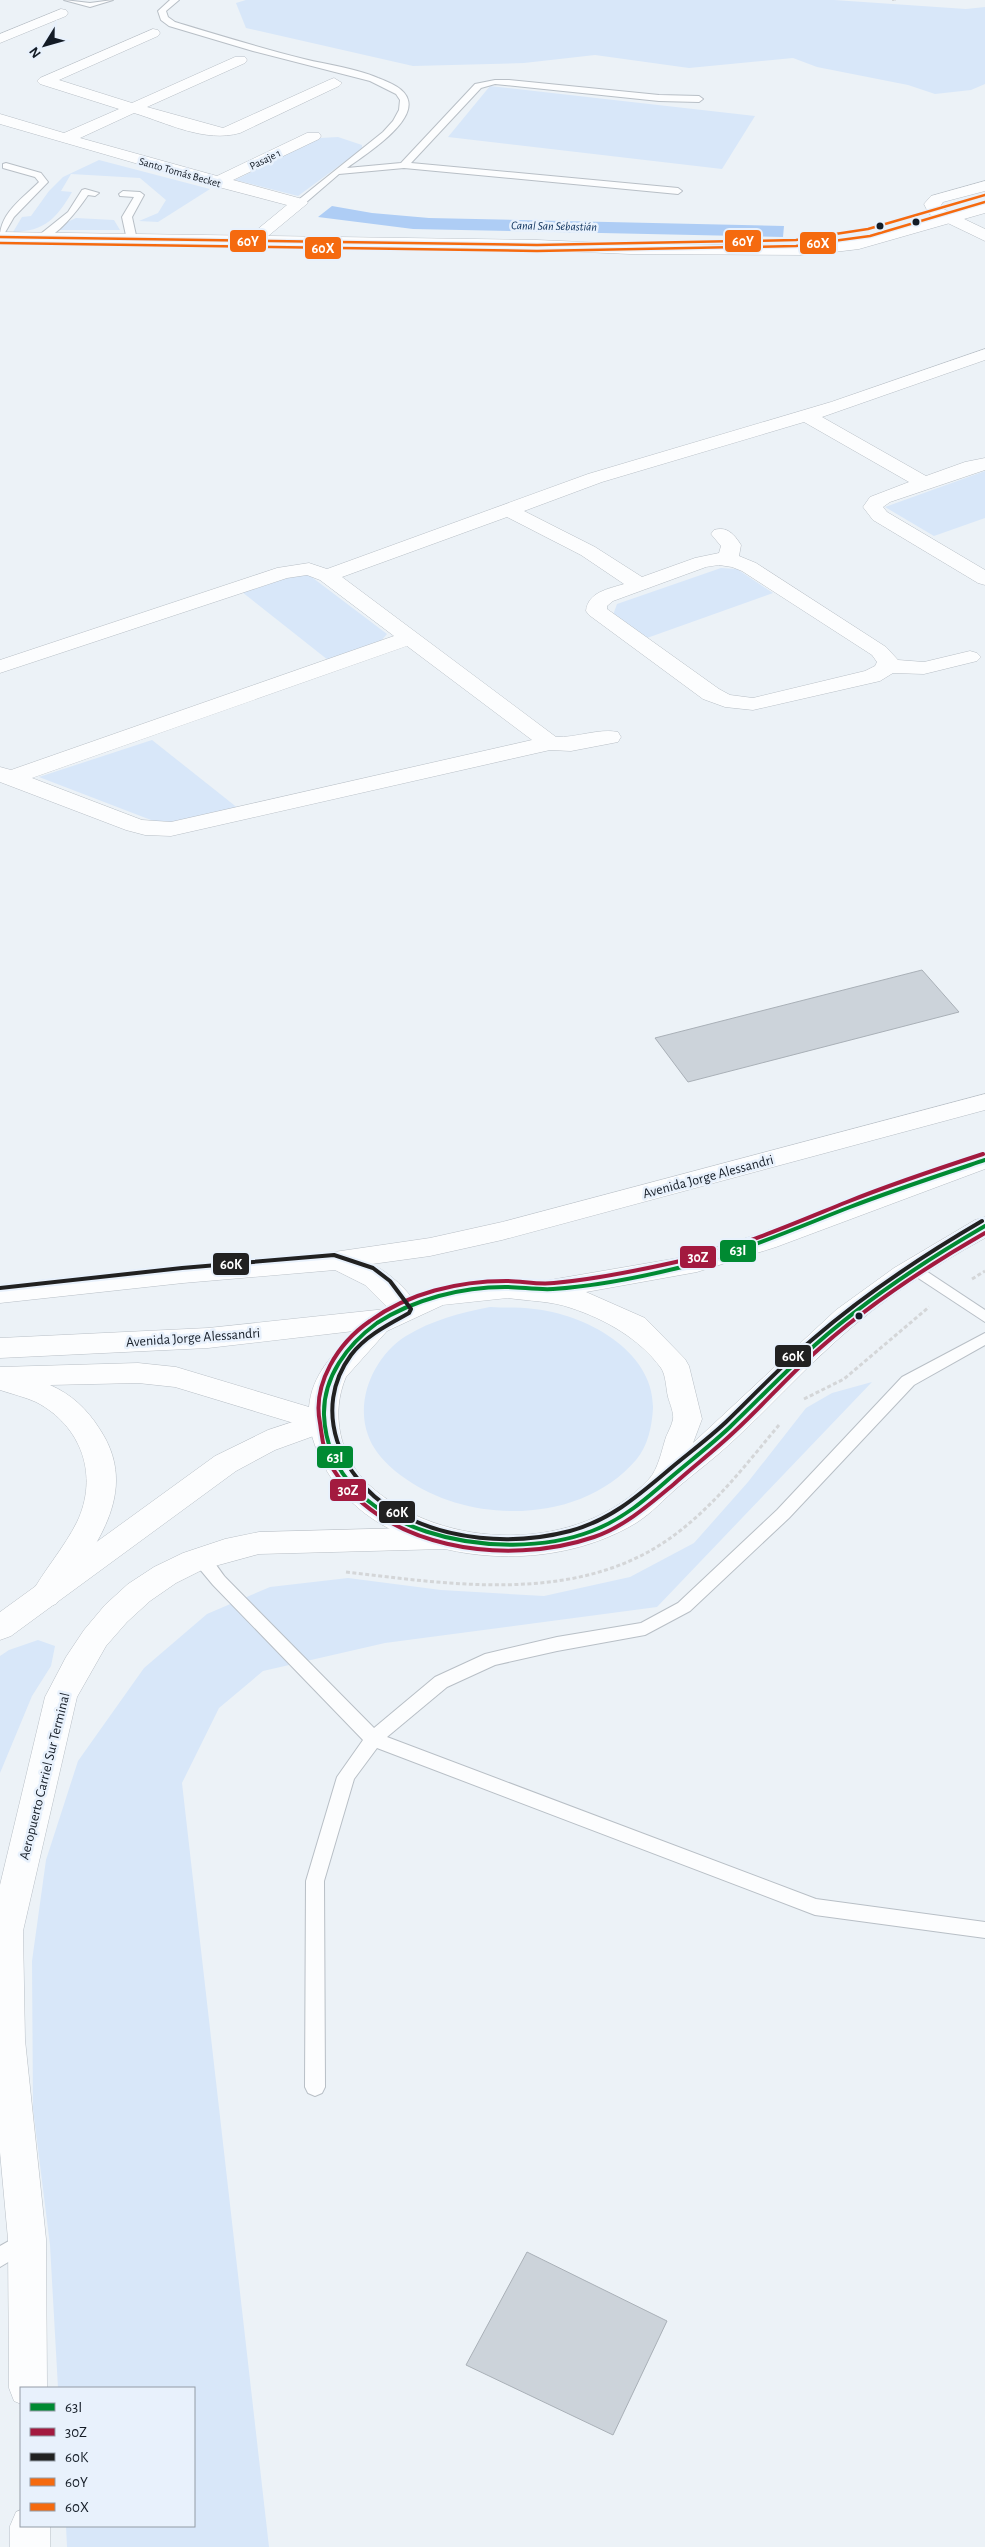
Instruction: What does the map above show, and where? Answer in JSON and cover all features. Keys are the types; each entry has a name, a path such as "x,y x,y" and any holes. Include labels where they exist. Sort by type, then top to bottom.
{"main road":[{"path":"0,38 64,6"},
{"path":"153,33 46,81 212,132 223,133 234,130 334,83"},
{"path":"66,138 240,60"},
{"name":"Santo Tomás Becket","path":"0,119 217,182 300,203"},
{"name":"Pasaje 1","path":"217,182 313,136"},
{"path":"985,186 937,199 932,204 942,214 985,236"},
{"path":"0,235 41,238 630,249 825,249 868,242 942,214 959,203 985,195"},
{"path":"250,242 300,203"},
{"path":"959,203 981,212"},
{"path":"942,214 981,212"},
{"path":"327,576 506,510 639,464 806,415 985,354"},
{"path":"806,415 924,483"},
{"path":"985,464 972,466 924,483 877,501 874,504 874,510 985,579"},
{"path":"506,510 588,551 640,585"},
{"path":"721,534 731,545 728,560"},
{"path":"887,666 888,661 879,652 749,567 728,560 702,562 600,600 595,606 596,611 711,694 725,701 744,704 762,702 872,676 887,666 924,668 970,656"},
{"path":"0,667 284,572 309,569 327,576 550,743"},
{"path":"6,776 409,638"},
{"path":"6,776 134,825 145,828 171,829 550,743 571,744 610,737"},
{"name":"Avenida Jorge Alessandri","path":"0,1294 183,1274 334,1261 430,1247 502,1231 985,1102"},
{"name":"Avenida Jorge Alessandri","path":"545,1290 688,1266 766,1241 855,1206 985,1160"},
{"name":"Avenida Jorge Alessandri","path":"664,1482 678,1461 686,1440 688,1424 687,1395 679,1373 665,1353 648,1335 627,1319 592,1303 545,1290 509,1287 473,1289 438,1296 396,1313 356,1340 341,1358 330,1379 324,1400 323,1422 327,1442 336,1463 367,1500 390,1516 444,1538 474,1543 507,1545 569,1538 598,1529 624,1516 647,1500 664,1482 731,1426 792,1364 830,1330 914,1268 985,1226"},
{"path":"334,1261 369,1273 386,1285 396,1313"},
{"name":"Avenida Jorge Alessandri","path":"0,1348 208,1338 396,1313"},
{"path":"0,1377 114,1373 176,1376 323,1422"},
{"path":"0,1381 47,1396 66,1408 94,1442 103,1466 101,1498 88,1528 45,1596"},
{"path":"0,1628 245,1450 279,1434 323,1422"},
{"name":"Aeropuerto Carriel Sur Terminal","path":"28,2387 13,2249 6,1931 61,1697 73,1671 88,1646 127,1601 163,1576 199,1557 232,1547 259,1543 444,1538"},
{"path":"30,2527 30,2547"}],"lane":[{"path":"64,6 109,0"},
{"path":"174,0 162,11 164,18 172,24 256,50 373,79 399,92 404,100 403,110 397,122 386,134 300,203"},
{"path":"404,165 433,137 474,89 485,83 509,82 659,98 699,99"},
{"path":"335,173 404,165 678,191"},
{"path":"0,235 10,216 44,182 38,175 6,166"},
{"path":"41,238 71,214 85,192 95,192"},
{"path":"124,194 140,195 127,217 132,240"},
{"path":"914,1268 985,1317"},
{"path":"315,2087 316,1881 346,1777 373,1740 441,1682 491,1659 557,1644 645,1629 684,1607 782,1514 908,1380 985,1338"},
{"path":"199,1557 219,1581 373,1740 815,1907 985,1930"}],"shaded area":[{"path":"246,0 834,0 966,9 985,7 985,84 971,90 935,94 908,85 817,67 793,58 689,68 595,55 524,63 413,66 246,28 236,3"},
{"path":"490,86 755,116 722,169 448,137"},
{"path":"338,137 362,145 362,149 298,196 235,180 320,138"},
{"path":"99,160 210,189 158,222 139,221 158,213 166,200 140,178 71,174 61,191 72,192 55,216 42,226 13,232 22,217 31,216 49,191 63,177"},
{"path":"76,218 114,220 120,230 59,230 67,222"},
{"path":"985,471 985,518 934,536 885,507"},
{"path":"721,568 737,569 773,593 647,638 613,615 617,604"},
{"path":"305,572 387,634 380,642 328,660 242,592"},
{"path":"152,740 239,809 164,825 39,777"},
{"path":"490,1307 534,1309 574,1318 594,1327 613,1339 629,1353 642,1369 650,1387 653,1408 649,1435 644,1448 636,1460 613,1481 586,1496 556,1506 525,1511 493,1510 462,1504 433,1494 400,1475 374,1448 368,1435 364,1408 370,1380 376,1367 385,1355 406,1336 416,1330 436,1321"},
{"path":"872,1382 657,1607 385,1643 263,1671 219,1708 182,1783 269,2547 67,2547 66,2527 195,2527 195,2387 58,2387 50,2245 33,2109 32,1961 46,1860 78,1761 144,1668 207,1614 270,1587 348,1578 441,1590 544,1596 630,1577 694,1543 748,1482 806,1408 832,1393"},
{"path":"38,1640 55,1646 51,1666 32,1696 0,1773 0,1656 9,1650"}],"water":[{"name":"Canal San Sebastián","path":"332,206 372,213 429,218 784,226 783,237 413,229 318,217"}],"building":[{"path":"922,970 959,1012 688,1082 655,1038"},
{"path":"527,2252 667,2321 613,2435 466,2365"}],"transit line":[{"name":"60Y","path":"0,237 537,245 796,240 868,229 985,195"},
{"name":"60X","path":"0,243 537,251 796,246 870,236 985,202"},
{"name":"30Z","path":"983,1154 869,1194 748,1241 690,1259 554,1283 506,1281 470,1283 434,1291 400,1303 369,1321 358,1330 339,1351 325,1375 318,1402 318,1416 327,1459 349,1493 382,1518 422,1536 466,1547 512,1550 555,1547 594,1537 616,1527 636,1514 712,1452 809,1358 871,1306 916,1275 985,1233"},
{"name":"63I","path":"985,1160 872,1199 754,1245 692,1265 627,1279 568,1288 541,1290 493,1287 470,1290 446,1294 400,1310 364,1333 345,1353 337,1365 326,1392 324,1408 328,1439 340,1468 360,1493 381,1510 419,1529 459,1540 480,1544 502,1545 546,1543 588,1533 608,1525 640,1505 724,1433 783,1374 856,1311 919,1266 985,1226"},
{"name":"60K","path":"0,1288 182,1268 334,1255 373,1268 390,1281 411,1309 409,1313 378,1331 357,1348 339,1376 332,1398 332,1420 336,1441 345,1462 374,1497 393,1510 413,1520 434,1528 479,1538 525,1539 570,1531 598,1521 621,1509 718,1429 813,1338 882,1284 931,1251 982,1221"}]}
